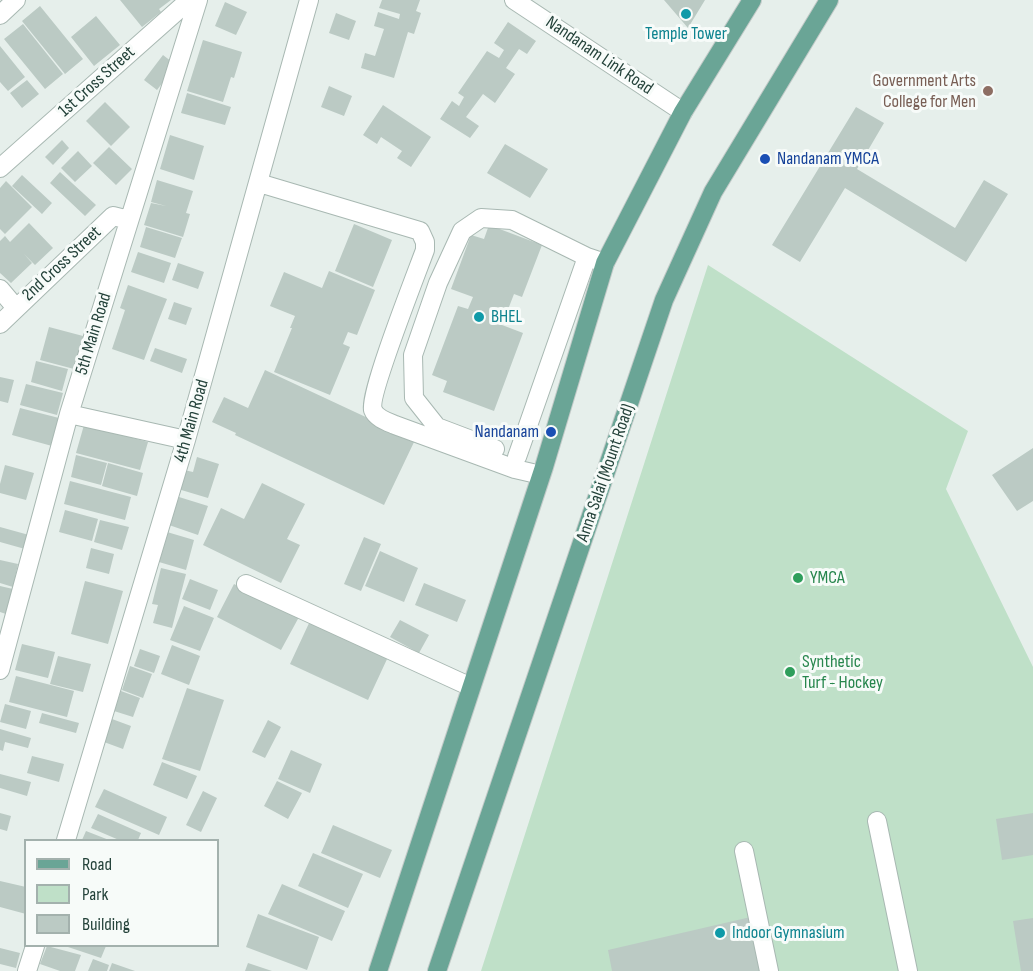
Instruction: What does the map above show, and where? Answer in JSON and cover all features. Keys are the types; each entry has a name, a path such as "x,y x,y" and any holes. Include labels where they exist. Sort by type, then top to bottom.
{"main road":[{"path":"378,971 543,471 605,263 683,112 752,0"},
{"name":"Anna Salai (Mount Road)","path":"437,971 664,300 713,192 829,0"}],"street":[{"path":"0,15 16,0"},
{"name":"4th Main Road","path":"66,839 186,440 260,183 309,0"},
{"name":"Nandanam Link Road","path":"514,0 683,112"},
{"name":"1st Cross Street","path":"0,168 186,3 197,2"},
{"name":"5th Main Road","path":"0,670 69,414 197,2"},
{"path":"260,183 420,231 425,249 379,376 372,399 373,411 380,418 395,425 515,469 543,471"},
{"name":"2nd Cross Street","path":"0,324 113,216 129,220"},
{"path":"543,471 517,457 437,427 414,398 413,355 438,283 462,231 480,218 512,220 587,257 605,263"},
{"path":"517,457 587,257"},
{"path":"0,289 16,308"},
{"path":"69,414 186,440"},
{"path":"246,584 471,687"},
{"path":"877,821 908,971"},
{"path":"744,850 769,971"},
{"path":"27,971 33,947"}],"green space":[{"name":"YMCA","path":"708,265 968,431 946,489 1033,667 1033,971 481,971"}],"building":[{"path":"120,0 171,0 159,9 161,12 142,27"},
{"path":"382,0 420,0 416,11 421,13 414,34 408,32 394,78 361,68 365,53 375,56 384,29 374,26 378,12 399,19 400,14 379,8"},
{"name":"Temple Tower","path":"664,0 705,0 688,28"},
{"path":"225,2 247,12 236,35 215,26"},
{"path":"40,6 83,59 65,74 22,21"},
{"path":"336,13 356,21 349,40 329,33"},
{"path":"96,16 120,45 94,66 71,37"},
{"path":"508,22 536,41 527,54 519,49 506,68 515,74 495,103 483,94 466,117 479,126 470,138 440,119 452,101 459,106 464,97 458,93 487,51 499,58 504,50 494,43"},
{"path":"23,24 63,74 45,89 4,39"},
{"path":"203,40 242,52 223,102 187,91"},
{"path":"0,46 25,77 8,91 0,82"},
{"path":"163,55 176,65 157,90 144,80"},
{"path":"27,80 39,94 22,108 10,93"},
{"path":"329,86 352,96 344,116 321,107"},
{"path":"187,93 231,107 225,125 181,113"},
{"path":"105,102 130,127 111,146 86,121"},
{"path":"383,105 431,137 411,167 397,158 402,151 381,137 377,144 363,135"},
{"path":"856,107 884,123 857,169 955,228 984,180 1008,194 966,262 845,188 800,262 772,245"},
{"path":"170,135 204,146 194,180 160,169"},
{"path":"62,140 69,148 53,165 45,157"},
{"path":"505,144 548,169 530,198 487,173"},
{"path":"109,147 132,169 116,185 93,163"},
{"path":"78,151 92,166 75,182 61,168"},
{"path":"60,172 96,205 85,216 50,183"},
{"path":"22,175 52,203 42,214 12,186"},
{"path":"157,180 193,191 186,213 190,214 183,237 144,225 151,203 166,206 151,202"},
{"path":"6,181 32,207 5,234 0,229 0,188"},
{"path":"29,223 53,248 35,265 24,254 32,263 11,283 0,273 0,241 5,236 10,242"},
{"path":"354,224 392,240 373,287 335,271"},
{"name":"BHEL","path":"489,225 542,245 522,297 514,294 502,325 523,333 494,411 443,392 447,381 432,375 458,306 468,309 473,297 451,289 471,235 484,239"},
{"path":"146,227 182,238 175,258 140,247"},
{"path":"138,252 171,263 164,283 131,272"},
{"path":"178,263 204,272 198,289 172,280"},
{"path":"329,271 375,290 357,335 348,332 343,344 350,347 330,395 274,372 295,316 270,306 284,272 322,288"},
{"path":"128,285 167,299 144,360 112,349 125,310 120,308"},
{"path":"174,302 192,308 186,325 168,319"},
{"path":"49,327 83,336 74,369 40,360"},
{"path":"155,348 187,359 182,373 150,361"},
{"path":"36,361 68,369 62,391 31,382"},
{"path":"265,370 415,440 384,505 212,422 224,397 248,408"},
{"path":"0,377 14,380 8,403 0,401"},
{"path":"26,384 63,393 57,415 20,405"},
{"path":"20,408 59,418 52,446 12,435"},
{"path":"84,425 148,442 140,470 76,453"},
{"path":"1033,448 1033,501 1017,511 992,475"},
{"path":"76,455 107,463 101,485 71,477"},
{"path":"197,457 219,464 208,498 178,489 184,470 193,472"},
{"path":"108,463 143,473 137,496 102,486"},
{"path":"5,465 34,473 26,500 0,493"},
{"path":"70,481 131,497 125,520 64,504"},
{"path":"262,483 305,504 287,539 300,545 281,583 203,545 221,508 244,519"},
{"path":"179,497 208,506 198,535 169,525"},
{"path":"65,510 98,519 92,541 59,532"},
{"path":"100,520 129,527 122,550 94,542"},
{"path":"0,527 29,535 25,549 0,542"},
{"path":"167,532 194,540 186,570 159,562"},
{"path":"364,537 381,544 361,591 344,584"},
{"path":"91,548 114,554 109,574 86,568"},
{"path":"380,551 418,568 404,602 365,586"},
{"path":"0,560 18,564 13,587 0,583"},
{"path":"161,568 186,574 172,628 153,623 158,605 152,604"},
{"path":"190,579 218,590 210,610 182,599"},
{"path":"85,581 123,591 108,644 71,634"},
{"path":"424,583 466,600 457,622 415,605"},
{"path":"234,584 299,617 281,650 217,617"},
{"path":"0,586 13,589 6,614 0,612"},
{"path":"184,606 214,618 200,651 170,640"},
{"path":"400,620 429,635 419,653 390,637"},
{"path":"310,621 388,657 368,700 290,664"},
{"path":"22,644 55,652 48,678 15,670"},
{"path":"172,645 200,656 189,685 161,674"},
{"path":"140,649 160,656 154,673 134,666"},
{"path":"58,656 91,664 83,692 50,684"},
{"path":"130,666 152,674 143,698 122,690"},
{"path":"16,676 74,691 67,717 9,702"},
{"path":"187,688 224,700 200,771 162,759"},
{"path":"121,691 140,698 133,717 114,711"},
{"path":"5,704 31,711 26,729 0,722"},
{"path":"42,713 79,723 76,733 39,723"},
{"path":"112,719 131,726 123,749 104,742"},
{"path":"268,720 281,727 265,758 252,752"},
{"path":"0,729 31,738 28,748 5,742 3,751 0,750"},
{"path":"291,750 322,764 310,793 278,779"},
{"path":"32,756 64,764 59,782 27,773"},
{"path":"162,762 197,776 187,799 153,785"},
{"path":"0,774 31,782 27,796 0,788"},
{"path":"277,781 302,793 288,819 264,806"},
{"path":"104,789 167,817 159,835 95,807"},
{"path":"203,791 217,798 201,832 186,825"},
{"path":"0,813 11,816 7,831 0,829"},
{"path":"1033,813 1033,855 1002,860 996,819"},
{"path":"98,814 141,833 138,839 117,839 91,828"},
{"path":"333,825 392,850 380,878 321,853"},
{"path":"86,831 106,839 82,839"},
{"path":"313,853 363,874 348,908 298,886"},
{"path":"0,881 24,887 24,913 0,907"},
{"path":"282,884 345,911 332,941 268,914"},
{"path":"258,914 319,937 307,970 246,947"},
{"name":"Indoor Gymnasium","path":"755,916 766,971 612,971 608,950"},
{"path":"1033,918 1033,971 1021,971 1013,921"},
{"path":"47,947 81,955 75,971 60,971 40,964"},
{"path":"68,947 106,947 101,958"},
{"path":"0,948 20,953 16,968 0,964"},
{"path":"93,959 109,965 107,971 88,971"},
{"path":"112,963 135,971 109,971"},
{"path":"248,963 272,971 245,971"}],"place":[{"name":"Temple Tower","path":"686,14"},
{"name":"Government Arts College for Men","path":"988,91"},
{"name":"Nandanam YMCA","path":"765,159"},
{"name":"BHEL","path":"479,317"},
{"name":"Nandanam","path":"551,432"},
{"name":"YMCA","path":"798,578"},
{"name":"Synthetic Turf - Hockey","path":"790,672"},
{"name":"Indoor Gymnasium","path":"720,933"}]}
